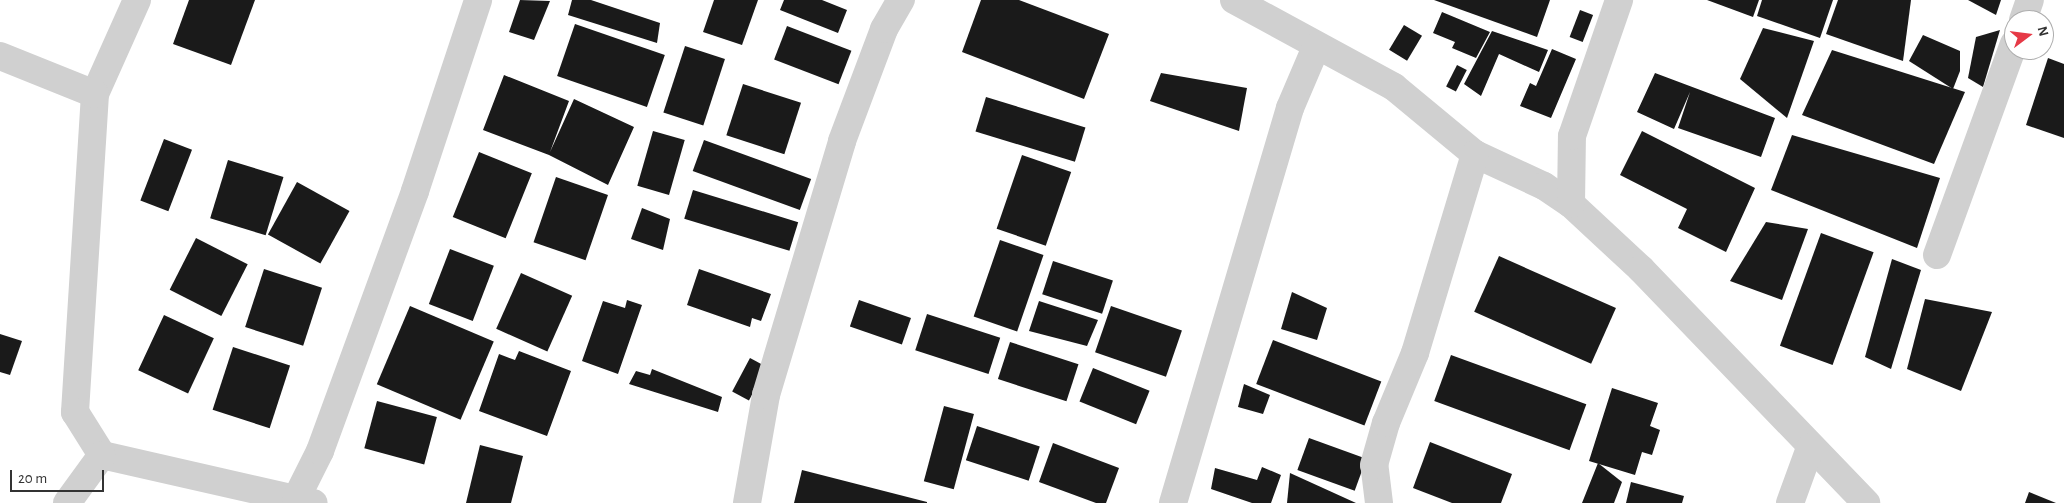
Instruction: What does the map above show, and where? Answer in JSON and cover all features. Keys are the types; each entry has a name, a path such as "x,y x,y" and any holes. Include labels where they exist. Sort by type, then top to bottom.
{"street":[{"path":"138,0 95,94 75,412 102,455 305,501 320,451 405,219 478,0"},
{"path":"746,503 766,395 842,141 884,29 901,0"},
{"path":"1234,0 1316,47 1394,87 1475,154 1544,186 1571,204 1641,269 1810,448 1866,503"},
{"path":"1571,204 1572,136 1619,0"},
{"path":"1173,503 1290,108 1316,47"},
{"path":"0,56 95,94"},
{"path":"1937,256 2008,60"},
{"path":"1379,503 1374,465 1386,423 1415,353 1475,154"},
{"path":"1790,503 1810,448"},
{"path":"67,503 102,455"}],"building":[{"path":"189,0 255,0 231,65 173,44"},
{"path":"520,0 550,1 534,40 509,32"},
{"path":"572,0 591,0 660,23 657,43 568,15"},
{"path":"714,0 758,0 742,45 703,32"},
{"path":"784,0 822,0 847,10 838,33 780,10"},
{"path":"981,0 1019,0 1109,34 1084,99 962,52"},
{"path":"1434,0 1550,0 1537,37"},
{"path":"1707,0 1759,0 1753,17"},
{"path":"1762,0 1833,0 1820,38 1757,16"},
{"path":"1838,0 1911,0 1903,61 1826,34"},
{"path":"1968,0 2001,0 1996,15"},
{"path":"1580,10 1593,15 1583,42 1570,37"},
{"path":"1442,12 1490,32 1476,58 1452,48 1455,42 1433,33"},
{"path":"575,24 665,55 647,107 557,76"},
{"path":"1404,25 1422,36 1407,61 1389,50"},
{"path":"787,26 851,51 839,84 774,60"},
{"path":"1763,28 1814,41 1787,118 1740,79"},
{"path":"2000,30 1983,87 1968,78 1976,37"},
{"path":"1492,31 1548,50 1539,72 1499,54 1481,96 1464,84"},
{"path":"1923,35 1960,51 1960,71 1953,89 1909,61"},
{"path":"685,46 725,59 703,126 663,113"},
{"path":"1552,49 1576,59 1551,118 1520,106 1530,83 1536,86"},
{"path":"1832,50 1965,92 1934,164 1802,115"},
{"path":"2047,60 2064,64 2064,138 2026,125"},
{"path":"1457,65 1467,70 1456,91 1446,86"},
{"path":"1161,73 1247,88 1239,131 1150,101"},
{"path":"1655,73 1775,118 1761,157 1678,128 1690,92 1674,129 1637,112"},
{"path":"504,75 569,101 550,152 574,99 634,127 608,185 549,155 483,130"},
{"path":"743,84 801,103 784,154 726,135"},
{"path":"986,97 1085,127 1075,162 975,131"},
{"path":"653,131 685,140 669,195 637,186"},
{"path":"1642,131 1755,188 1726,252 1678,228 1687,209 1620,175"},
{"path":"1792,135 1940,178 1917,248 1771,190"},
{"path":"164,139 192,150 168,211 140,201"},
{"path":"704,140 811,179 800,210 693,171"},
{"path":"479,152 532,173 506,238 453,217"},
{"path":"1022,155 1071,172 1046,246 997,229"},
{"path":"228,160 283,177 266,235 210,218"},
{"path":"556,177 608,195 586,260 534,242"},
{"path":"297,182 349,211 320,264 268,234"},
{"path":"693,190 798,222 789,251 684,219"},
{"path":"642,208 670,219 663,250 631,239"},
{"path":"1766,222 1808,229 1782,300 1730,281"},
{"path":"1821,233 1874,252 1833,365 1780,346"},
{"path":"196,238 248,264 221,316 170,290"},
{"path":"1000,240 1043,255 1017,332 974,317"},
{"path":"450,249 494,266 473,321 429,304"},
{"path":"1499,256 1616,308 1591,364 1474,312"},
{"path":"1892,259 1921,270 1891,369 1865,357"},
{"path":"1053,261 1113,280 1102,314 1042,294"},
{"path":"264,269 322,288 303,346 245,327"},
{"path":"699,269 771,294 761,321 752,318 750,327 687,305"},
{"path":"521,273 572,296 547,352 496,329"},
{"path":"1292,292 1327,308 1317,340 1281,329"},
{"path":"1925,299 1992,312 1961,391 1907,369"},
{"path":"627,300 642,305 618,374 582,361 603,301 625,308"},
{"path":"859,300 911,318 902,344 850,326"},
{"path":"1039,301 1098,320 1087,346 1029,331"},
{"path":"410,306 494,342 461,420 377,384"},
{"path":"1111,306 1182,330 1166,377 1095,352"},
{"path":"927,314 1000,338 988,374 915,350"},
{"path":"164,315 214,338 188,394 138,370"},
{"path":"0,334 22,341 10,375 0,372"},
{"path":"1273,340 1381,382 1364,425 1256,384"},
{"path":"1010,342 1078,364 1066,401 998,379"},
{"path":"233,347 290,366 270,428 213,410"},
{"path":"519,351 571,371 547,436 479,411 499,354 515,360"},
{"path":"1451,355 1586,404 1570,450 1434,401"},
{"path":"750,358 767,367 749,400 732,392"},
{"path":"1093,368 1150,391 1136,424 1080,401"},
{"path":"652,369 722,397 718,412 629,384 636,371 650,375"},
{"path":"1244,384 1270,395 1263,414 1238,407"},
{"path":"1612,388 1658,403 1650,426 1660,430 1652,455 1642,452 1635,475 1589,461"},
{"path":"377,401 437,417 424,464 364,448"},
{"path":"944,406 974,414 954,489 924,481"},
{"path":"977,426 1040,446 1029,481 966,460"},
{"path":"1309,438 1366,459 1355,491 1297,470"},
{"path":"1430,442 1512,474 1501,503 1452,503 1413,488"},
{"path":"1053,443 1119,468 1106,503 1096,503 1039,482"},
{"path":"480,445 523,456 511,503 466,503"},
{"path":"1598,463 1622,482 1614,503 1582,503"},
{"path":"1262,467 1281,475 1271,503 1252,503 1211,489 1215,468 1257,480"},
{"path":"802,470 927,502 927,503 794,503"},
{"path":"1290,473 1356,503 1287,503"},
{"path":"1631,482 1684,496 1682,503 1626,503"},
{"path":"2029,492 2056,503 2025,503"}]}
